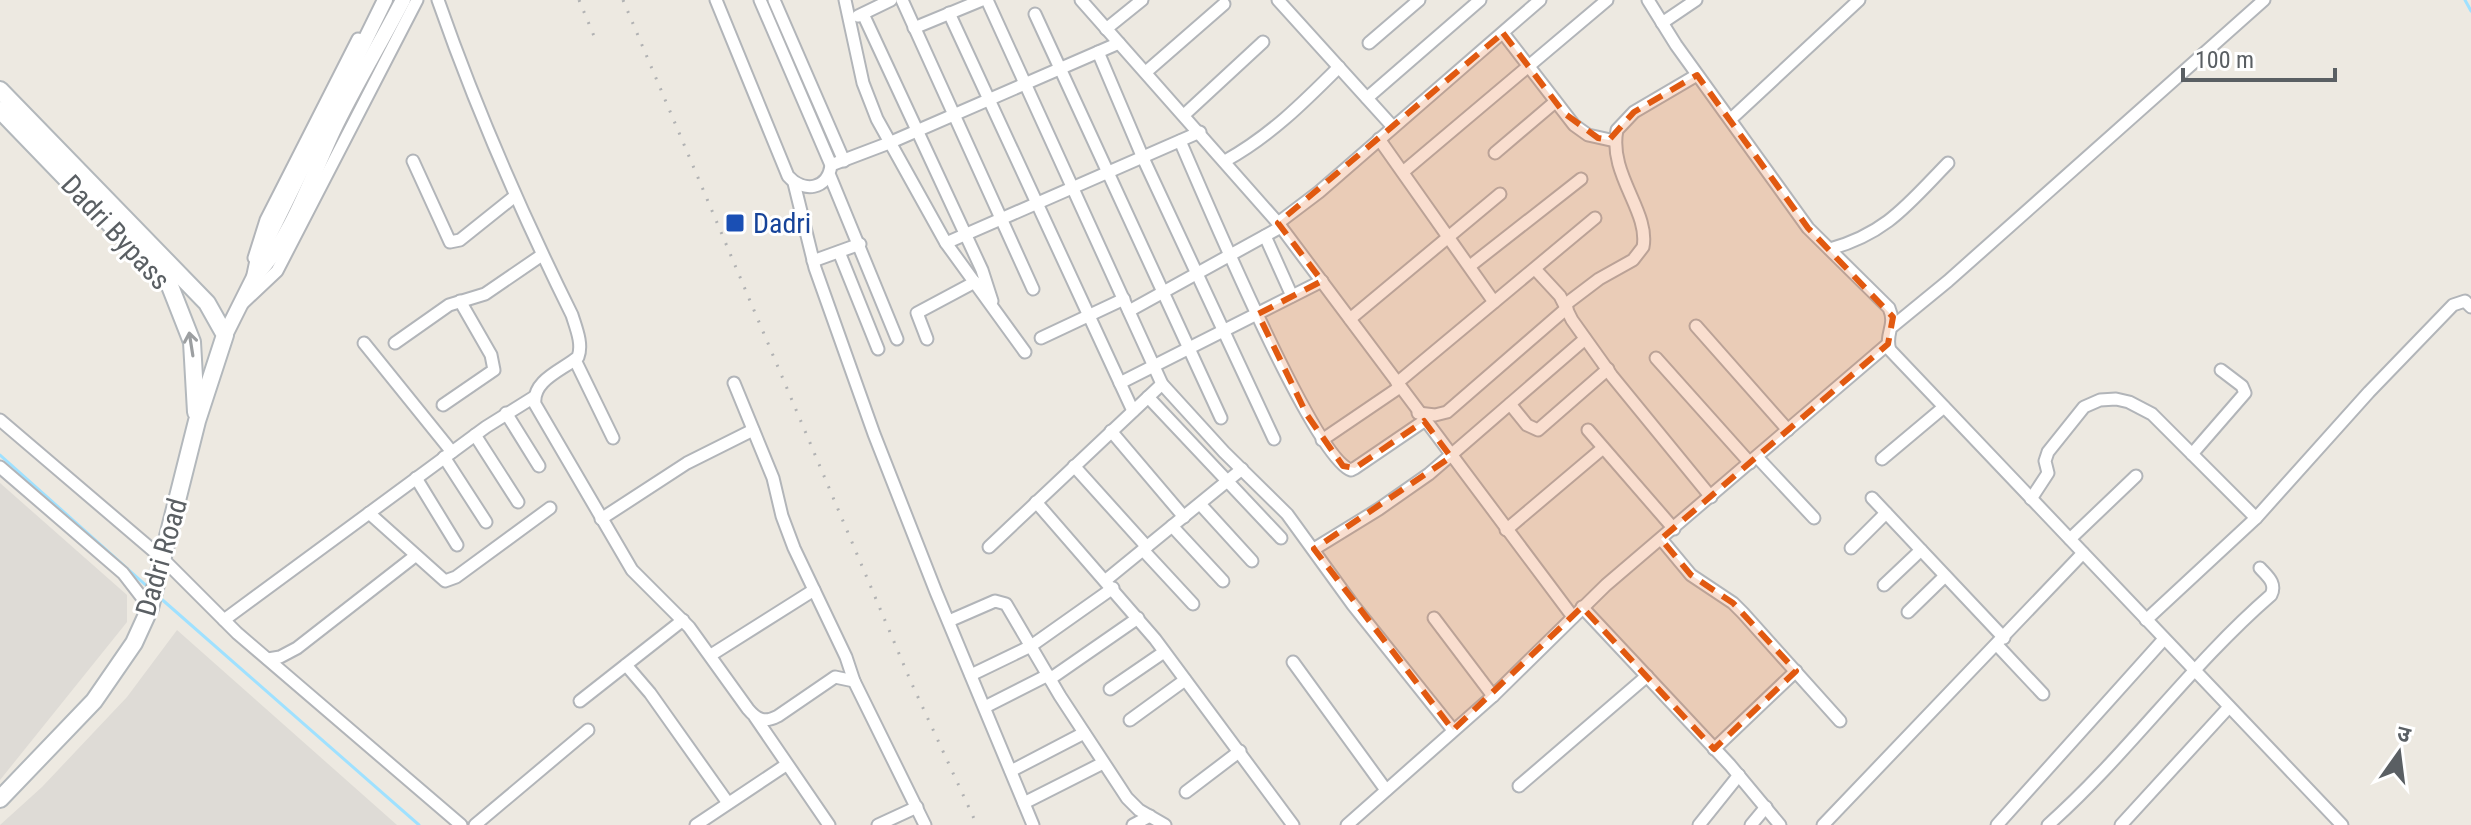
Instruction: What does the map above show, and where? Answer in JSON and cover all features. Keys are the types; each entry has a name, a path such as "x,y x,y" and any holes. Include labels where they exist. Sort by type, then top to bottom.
{"main road":[{"name":"Dadri Bypass","path":"0,90 207,303 225,335"},
{"name":"Dadri Bypass","path":"0,110 170,286 192,342 197,421"},
{"name":"Dadri Road","path":"0,799 94,701 134,643 152,601 197,421 225,335"}],"street":[{"name":"Dadri Road","path":"225,335 251,284 267,238 382,0"},
{"path":"251,284 257,242 266,220 382,0"},
{"name":"Dadri Road","path":"251,284 304,199 335,128 403,0"},
{"path":"241,305 277,271 417,0"},
{"path":"224,620 475,435 534,397 541,385 580,353 572,315 515,196 467,84 438,0"},
{"path":"716,0 788,176 794,183 813,261 874,434 1033,825"},
{"path":"760,0 897,339"},
{"path":"774,0 844,161"},
{"path":"845,0 867,97 889,143 946,243 1025,352"},
{"path":"851,20 891,0"},
{"path":"902,0 1033,289"},
{"path":"914,28 985,0 1162,384 1287,514 1353,605 1453,730"},
{"path":"1081,0 1279,225 1573,617"},
{"path":"1106,29 1142,0"},
{"path":"1278,0 1393,127"},
{"path":"1369,43 1419,0"},
{"path":"1367,98 1480,0"},
{"path":"1129,311 1265,236 1540,0"},
{"path":"1403,172 1607,0"},
{"path":"1347,825 1493,696 1582,607 1888,344 1893,317 1884,301 1808,228 1697,75 1648,0"},
{"path":"1662,23 1696,0"},
{"path":"1731,119 1859,0"},
{"path":"1893,326 1948,281 2258,2"},
{"path":"1146,72 1224,4"},
{"path":"949,13 1133,411"},
{"path":"863,14 989,287 992,307"},
{"path":"1035,14 1221,418"},
{"path":"1503,33 1555,102 1582,131 1615,141"},
{"path":"1184,115 1263,42"},
{"path":"794,183 811,187 823,183 831,171 844,161 1119,43"},
{"path":"1098,52 1143,158 1274,439"},
{"path":"1225,161 1277,128 1339,67"},
{"path":"1180,141 1296,395 1322,440 1343,466 1351,470 1367,461 1421,417 1447,412 1599,279 1633,260 1643,247 1642,228 1623,180 1615,141 1617,130 1634,112 1697,75"},
{"path":"1495,153 1555,102"},
{"path":"946,243 1200,132"},
{"path":"1379,139 1494,302"},
{"path":"413,161 450,242 460,240 515,196"},
{"path":"1830,249 1874,233 1898,214 1948,163"},
{"path":"1470,266 1581,179"},
{"path":"1350,319 1500,194"},
{"path":"1322,440 1398,385 1595,218"},
{"path":"1265,236 1292,296"},
{"path":"813,261 860,244"},
{"path":"839,252 878,349"},
{"path":"395,343 449,305 485,294 542,255"},
{"path":"1535,269 1566,306 1585,339 1608,369 1711,497"},
{"path":"1120,383 1322,281"},
{"path":"927,339 917,316 920,309 975,282"},
{"path":"1041,338 1124,299"},
{"path":"443,405 494,370 491,355 460,301"},
{"path":"2146,620 2256,518 2369,392 2453,305 2465,301 2471,307"},
{"path":"1696,326 1788,430"},
{"path":"1314,549 1379,509 1451,457 1585,339"},
{"path":"364,343 448,455 486,522"},
{"path":"1888,344 1893,354 2342,825"},
{"path":"1656,358 1814,518"},
{"path":"575,360 613,438"},
{"path":"1510,404 1527,425 1538,430 1608,369"},
{"path":"2192,454 2245,393 2242,386 2221,370"},
{"path":"734,383 773,478 782,516 854,681"},
{"path":"989,547 1162,384"},
{"path":"534,397 535,404 632,570 683,620 711,655 829,825"},
{"path":"1148,397 1281,538"},
{"path":"2031,499 2048,473 2045,461 2048,452 2084,407 2100,400 2116,399 2152,414 2256,518"},
{"path":"1882,459 1944,407"},
{"path":"506,413 539,466"},
{"path":"0,420 162,561 268,659 461,825"},
{"path":"601,519 687,463 753,430"},
{"path":"1588,430 1674,529"},
{"path":"1111,431 1184,517"},
{"path":"475,435 518,502"},
{"path":"1506,530 1603,448"},
{"path":"1074,466 1193,604"},
{"path":"0,467 152,601"},
{"path":"971,675 1031,646 1110,584 1145,548 1242,469"},
{"path":"2070,539 2136,476"},
{"path":"416,478 457,545"},
{"path":"1872,498 1945,576 2043,694"},
{"path":"1036,502 1138,618 1293,825"},
{"path":"1200,504 1252,561"},
{"path":"369,513 441,579 449,581 550,508"},
{"path":"1851,548 1886,513"},
{"path":"1172,526 1223,581"},
{"path":"1661,539 1691,575 1733,603 1840,721"},
{"path":"1884,585 1921,550"},
{"path":"1823,825 2083,553"},
{"path":"268,659 297,648 415,556"},
{"path":"2048,825 2090,787 2194,670 2271,595 2273,585 2260,568"},
{"path":"1908,612 1945,576"},
{"path":"711,655 814,590"},
{"path":"949,621 995,601 1009,607 1049,677 1133,806 1165,825"},
{"path":"1582,607 1739,775 1780,825"},
{"path":"985,707 1049,677 1138,618"},
{"path":"1434,618 1493,696"},
{"path":"580,701 683,620"},
{"path":"1997,825 2164,639"},
{"path":"1110,689 1164,652"},
{"path":"1293,662 1386,790"},
{"path":"626,665 728,803"},
{"path":"1714,749 1796,671"},
{"path":"1519,786 1647,676"},
{"path":"754,716 761,720 773,719 835,677 848,677 860,688 925,825"},
{"path":"1130,720 1185,680"},
{"path":"2121,825 2229,707"},
{"path":"475,825 588,730"},
{"path":"1011,771 1084,733"},
{"path":"1186,792 1240,751"},
{"path":"1024,803 1103,763"},
{"path":"696,825 786,765"},
{"path":"1699,825 1739,775"},
{"path":"878,825 917,807"},
{"path":"1751,825 1766,807"},
{"path":"1133,825 1150,816"}],"highlighted area":[{"path":"1503,33 1564,113 1598,138 1609,140 1634,112 1697,75 1808,228 1893,317 1888,344 1661,539 1691,575 1733,603 1796,671 1714,749 1582,607 1453,730 1314,549 1451,457 1424,421 1355,468 1343,466 1307,415 1258,314 1322,281 1278,223"}],"shaded area":[{"path":"0,483 127,595 127,622 0,780"},
{"path":"177,630 397,825 0,825 42,787 127,697"}],"waterway":[{"path":"2465,0 2471,11"},
{"path":"0,455 149,588"},
{"path":"158,596 419,825"}],"railway":[{"path":"579,0 594,36"},
{"path":"623,0 911,682 977,825"}],"place":[{"name":"Dadri","path":"735,223"}]}
